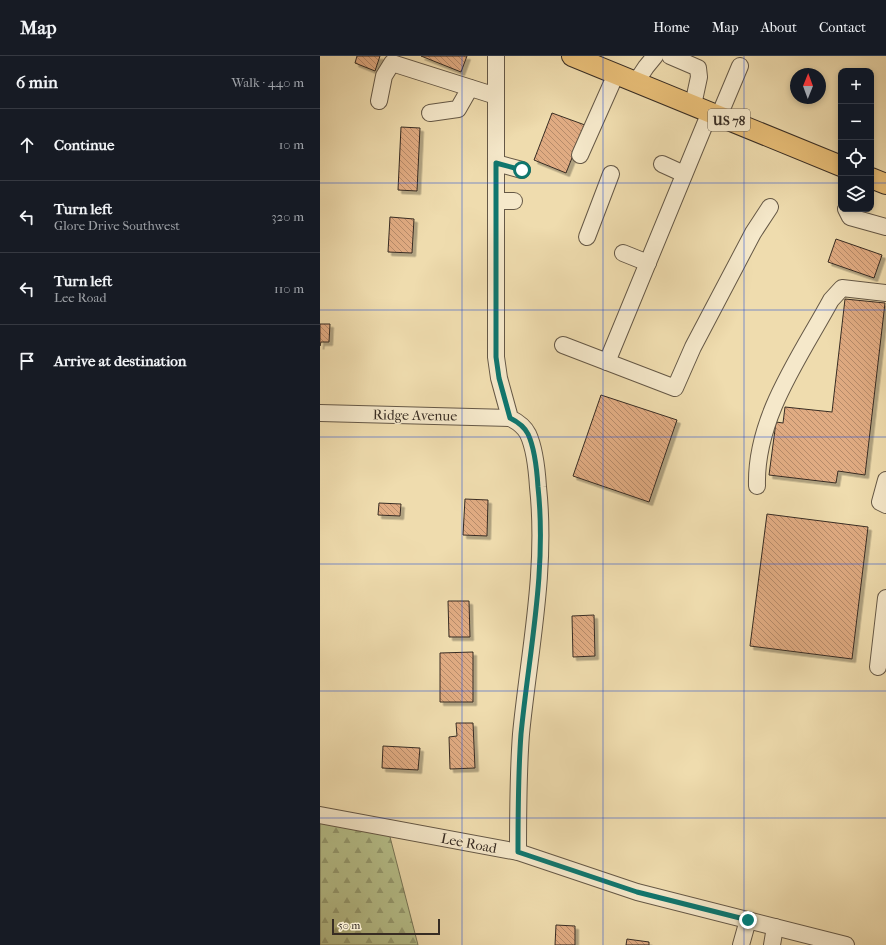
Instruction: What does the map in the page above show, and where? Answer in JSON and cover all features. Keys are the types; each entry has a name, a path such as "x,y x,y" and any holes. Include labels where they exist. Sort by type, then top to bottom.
{"main road":[{"name":"US 78","path":"572,56 838,165"},
{"path":"874,179 886,184"}],"street":[{"path":"496,56 496,357 499,378 510,418 520,424 528,434 535,463 541,508 542,543 538,596 522,734 518,788 518,852"},
{"path":"636,82 655,56"},
{"path":"670,56 698,68 707,111"},
{"path":"379,100 384,76 392,63 496,96"},
{"path":"607,362 684,174 707,111 740,66"},
{"path":"580,155 616,74"},
{"path":"430,113 458,109 470,88"},
{"path":"496,163 522,170"},
{"path":"662,164 684,174"},
{"path":"587,237 611,174"},
{"path":"497,201 514,201"},
{"path":"564,345 675,388 693,347 753,233 770,207"},
{"path":"847,212 850,218 886,227"},
{"path":"623,253 648,263"},
{"path":"757,486 756,465 774,404 831,300 842,288 886,293"},
{"name":"Ridge Avenue","path":"320,413 510,418"},
{"path":"886,480 880,502 886,505"},
{"path":"878,667 886,598"},
{"name":"Lee Road","path":"320,815 518,852 637,892 846,945"},
{"path":"741,945 748,920"},
{"path":"772,945 776,927"}],"green space":[{"path":"320,820 389,833 418,945 320,945"}],"building":[{"path":"357,56 380,56 375,71 355,63"},
{"path":"421,56 467,56 461,72"},
{"path":"552,113 585,125 566,173 534,160"},
{"path":"401,127 420,128 417,191 398,190"},
{"path":"390,217 414,219 412,253 388,252"},
{"path":"836,239 882,255 874,278 828,262"},
{"path":"845,299 885,303 865,475 838,471 836,483 769,475 776,422 783,423 785,407 832,412"},
{"path":"320,324 330,324 329,342 321,342 320,346"},
{"path":"601,395 677,420 649,502 573,476"},
{"path":"465,499 488,500 487,536 463,535"},
{"path":"379,503 401,504 400,516 378,515"},
{"path":"767,514 868,527 852,659 750,646"},
{"path":"448,601 469,601 470,637 449,637"},
{"path":"594,615 595,656 573,657 572,616"},
{"path":"473,652 473,702 440,702 440,653"},
{"path":"456,723 473,723 475,768 450,769 449,737 457,736"},
{"path":"383,746 420,748 418,770 382,768"},
{"path":"556,925 575,926 575,945 555,945"},
{"path":"627,939 649,942 649,945 626,945"}],"route":[{"path":"522,170 496,163 496,357 499,378 510,418 520,424 528,434 537,470 541,508 542,543 538,596 522,734 518,788 518,852 637,892 748,920"}]}
